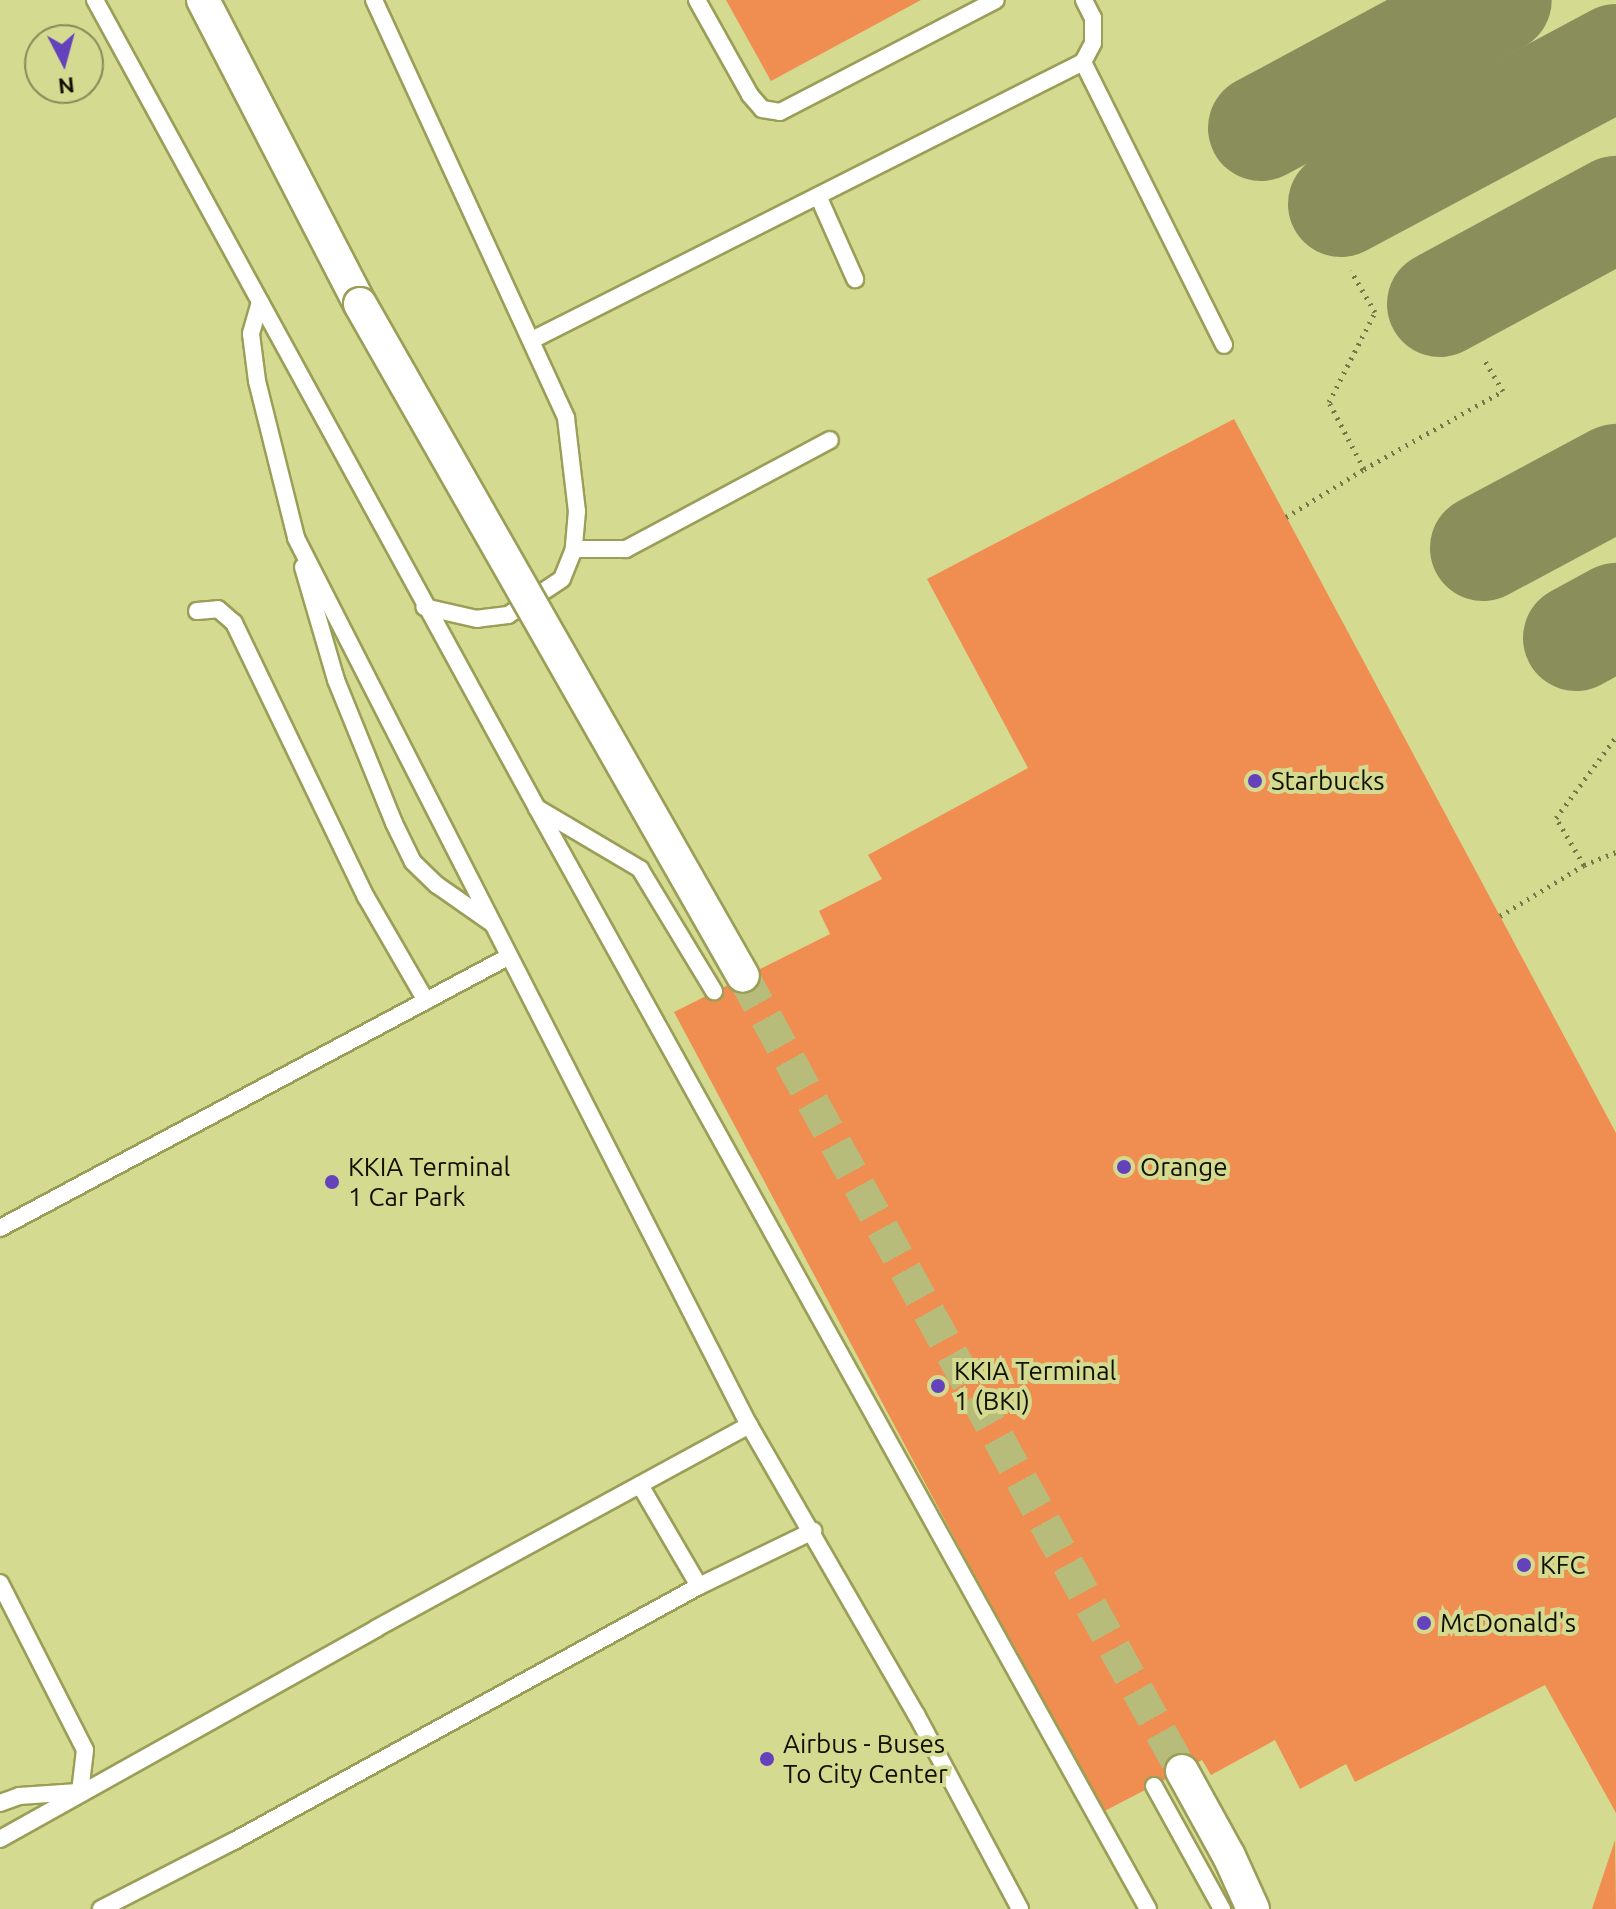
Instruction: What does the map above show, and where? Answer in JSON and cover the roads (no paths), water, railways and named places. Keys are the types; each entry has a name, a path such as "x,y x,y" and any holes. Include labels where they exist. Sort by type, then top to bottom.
{"street":[{"path":"203,0 360,304 743,976"},
{"path":"1182,1771 1229,1856 1253,1909"}],"lane":[{"path":"95,0 424,607 1148,1909"},
{"path":"697,0 750,95 762,109 780,112 996,0"},
{"path":"532,340 819,198 1083,62 1093,43 1093,18 1084,0"},
{"path":"377,1 566,418 577,511 574,549 562,579 508,615 477,619 424,607"},
{"path":"1083,62 1224,345"},
{"path":"819,198 855,279"},
{"path":"260,302 251,334 257,381 336,680 413,862 437,885 495,926"},
{"path":"574,549 626,549 830,440"},
{"path":"296,538 749,1425 813,1531 1020,1909"},
{"path":"197,611 218,609 234,623 366,897 426,1001"},
{"path":"537,808 640,869 714,991"},
{"path":"0,1228 508,957"},
{"path":"0,1839 80,1792 749,1425"},
{"path":"640,1485 699,1586"},
{"path":"101,1909 234,1841 699,1586 813,1531"},
{"path":"0,1583 85,1750 80,1792"},
{"path":"1154,1786 1222,1909"},
{"path":"0,1803 19,1796 80,1792"}],"tunnel":[{"path":"743,976 1182,1771"}],"place":[{"name":"Starbucks","path":"1255,781"},
{"name":"Orange","path":"1124,1167"},
{"name":"KKIA Terminal 1 Car Park","path":"332,1182"},
{"name":"KKIA Terminal 1 (BKI)","path":"938,1386"},
{"name":"KFC","path":"1524,1565"},
{"name":"McDonald's","path":"1424,1623"},
{"name":"Airbus - Buses To City Center","path":"767,1759"}]}
